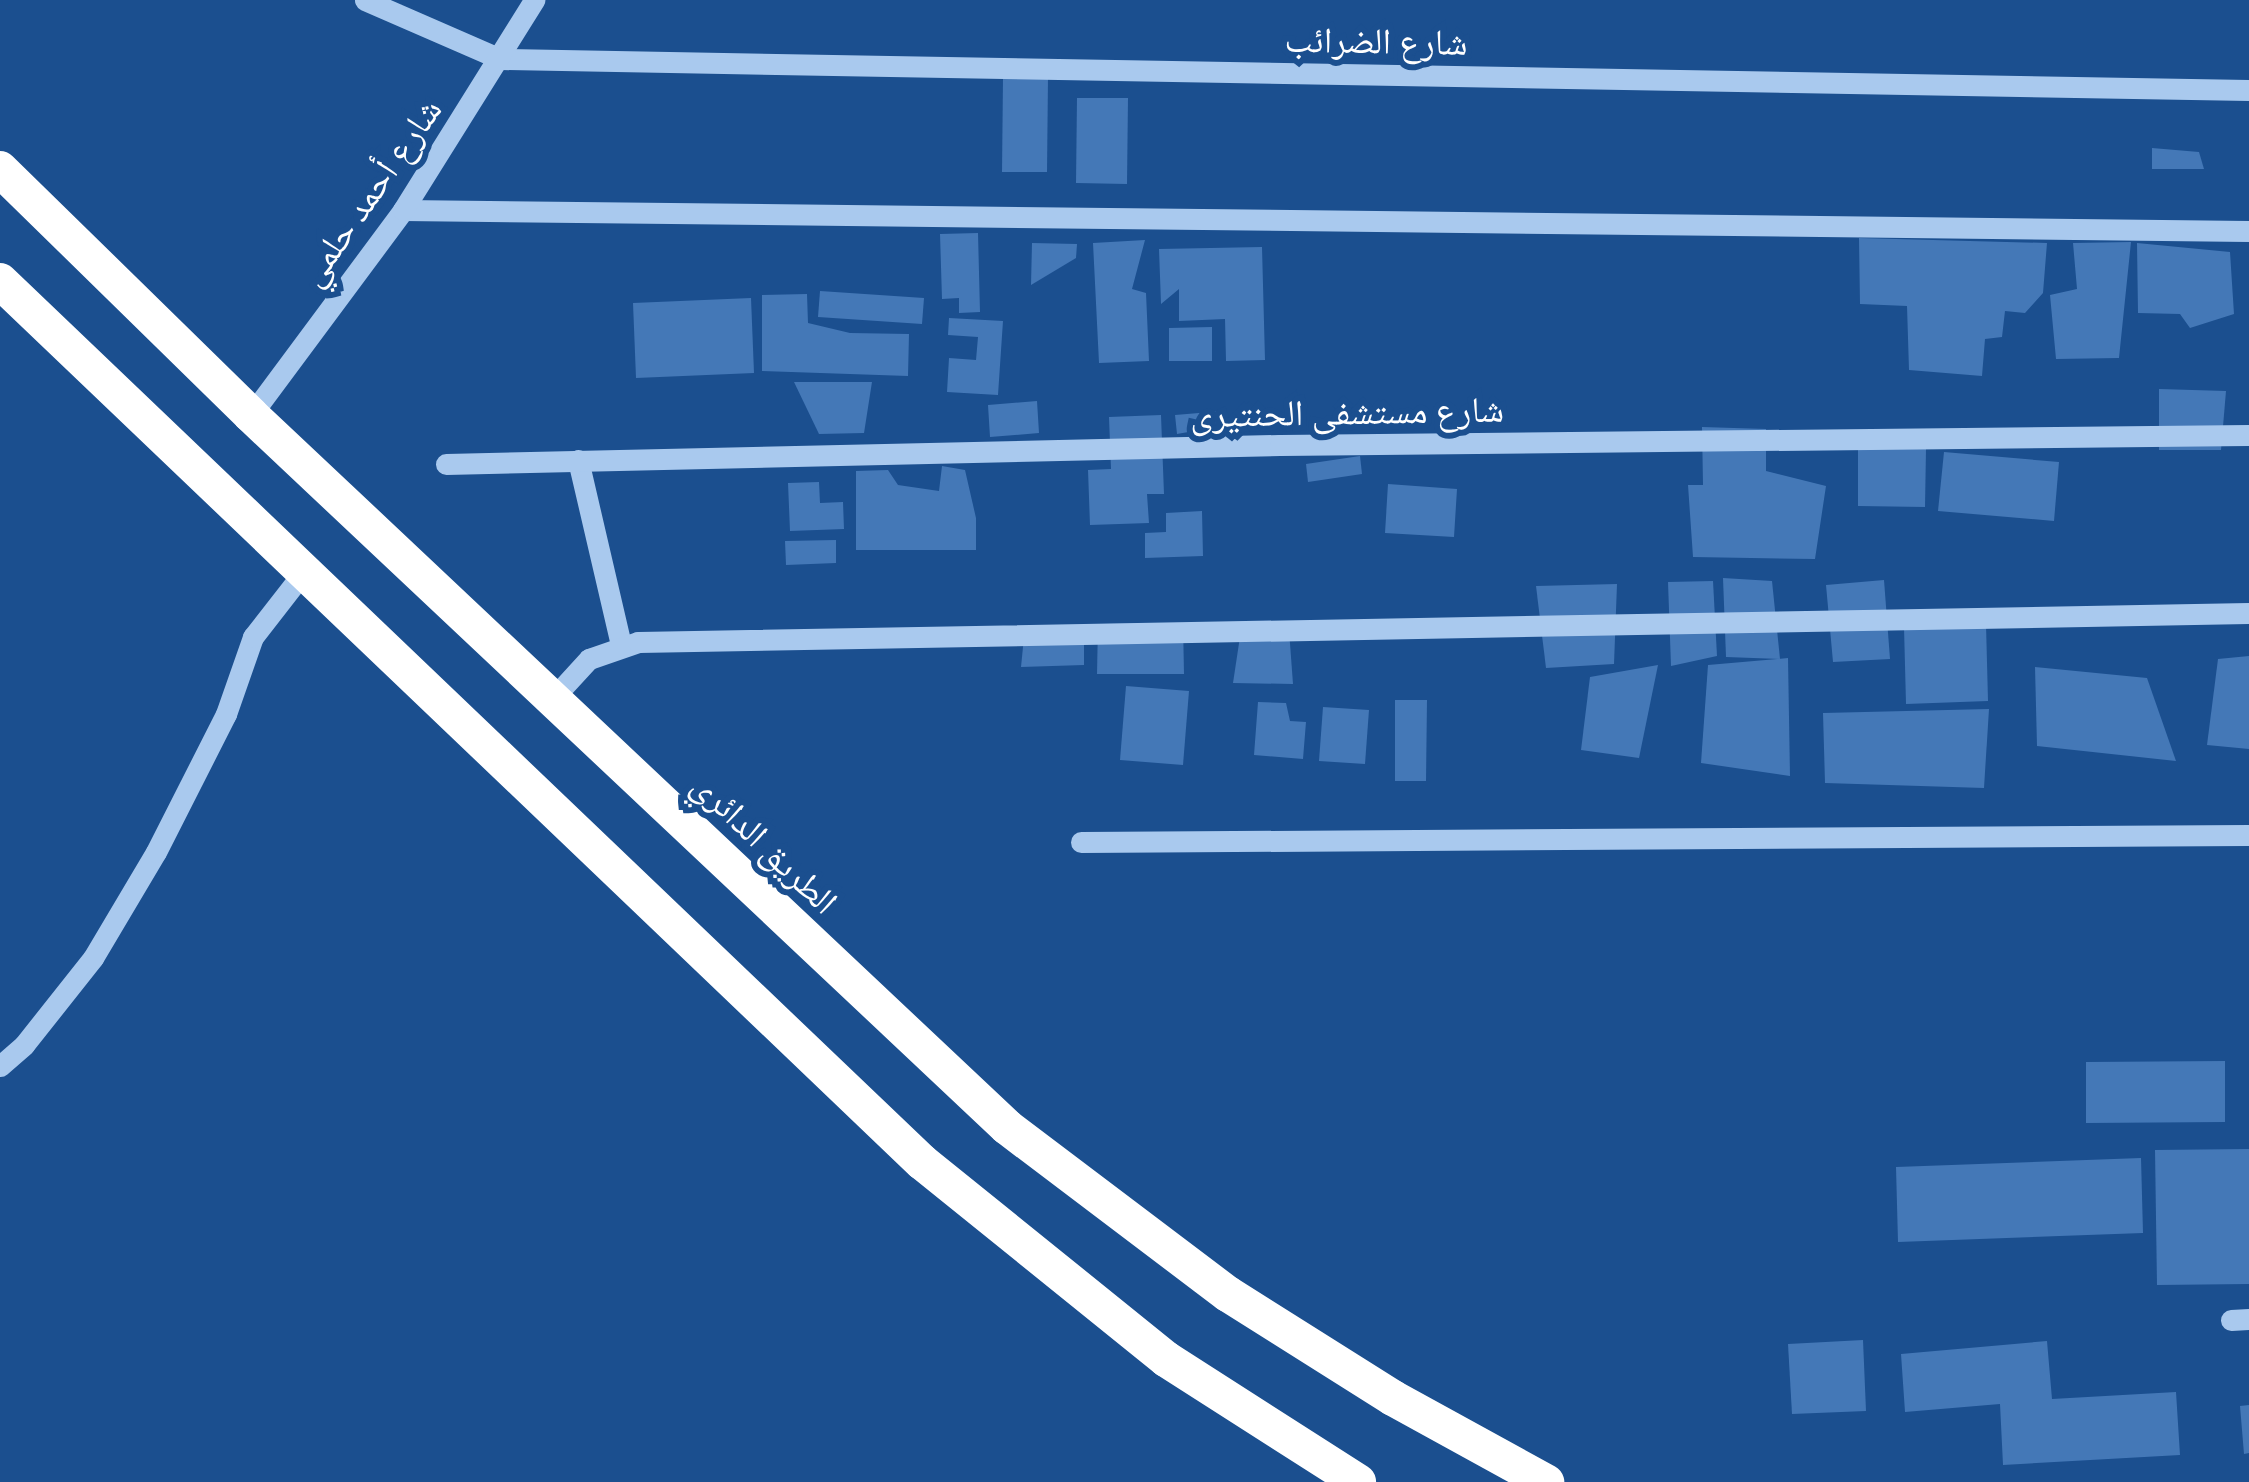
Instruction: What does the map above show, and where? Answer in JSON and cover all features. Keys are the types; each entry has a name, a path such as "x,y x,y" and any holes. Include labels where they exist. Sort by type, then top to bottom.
{"highway":[{"name":"الطريق الدائري","path":"0,169 251,416 554,697 939,1068 1077,1184 1310,1348 1546,1482"},
{"path":"0,281 922,1162 1166,1359 1358,1482"}],"street":[{"path":"365,0 501,58"},
{"name":"شارع أحمد حلمي","path":"251,416 403,210 534,0"},
{"name":"شارع الضرائب","path":"501,58 2249,90"},
{"path":"403,210 2249,231"},
{"name":"شارع مستشفى الحنتيرى","path":"446,464 1280,445 2249,435"},
{"path":"578,460 621,645"},
{"path":"0,1066 24,1045 93,958 156,852 226,714 253,638 302,574"},
{"path":"554,697 589,659 621,645 2249,613"},
{"path":"1081,842 2249,835"}],"building":[{"path":"1003,78 1048,78 1047,172 1002,172"},
{"path":"1077,98 1128,98 1127,184 1076,183"},
{"path":"2152,148 2199,152 2204,169 2152,169"},
{"path":"978,233 980,312 959,313 959,298 942,299 940,234"},
{"path":"1859,238 2047,243 2043,293 2025,313 2005,311 2002,337 1985,339 1982,376 1909,370 1907,306 1860,304"},
{"path":"1145,240 1132,289 1146,293 1149,361 1099,363 1093,243"},
{"path":"2131,242 2119,358 2056,359 2050,295 2077,289 2073,243"},
{"path":"1032,243 1077,244 1076,258 1031,285"},
{"path":"2137,243 2230,252 2234,314 2190,328 2180,314 2138,313"},
{"path":"1262,247 1265,360 1226,361 1225,319 1179,321 1179,289 1161,304 1159,249"},
{"path":"820,291 924,298 922,324 818,317"},
{"path":"807,294 808,323 850,333 909,334 908,376 762,371 762,295"},
{"path":"751,298 754,373 636,378 633,303"},
{"path":"949,318 1003,321 998,395 947,392 949,358 976,360 978,337 948,335"},
{"path":"1212,327 1212,361 1169,361 1169,328"},
{"path":"794,382 872,382 864,433 819,434"},
{"path":"2159,389 2226,391 2221,450 2159,450"},
{"path":"1037,401 1039,433 990,437 988,405"},
{"path":"1223,411 1227,434 1211,428 1177,434 1175,415"},
{"path":"1161,415 1164,494 1147,494 1149,523 1090,525 1088,470 1111,469 1109,417"},
{"path":"1702,427 1766,429 1766,471 1826,486 1815,559 1693,557 1688,485 1703,485"},
{"path":"1858,448 1926,449 1925,507 1858,506"},
{"path":"1944,452 2059,462 2054,521 1938,511"},
{"path":"1360,456 1362,474 1308,482 1306,464"},
{"path":"942,466 965,470 976,518 976,550 856,550 856,471 888,470 898,485 939,491"},
{"path":"819,482 820,503 843,502 844,529 790,531 788,483"},
{"path":"1388,484 1457,489 1454,537 1385,533"},
{"path":"1202,511 1203,556 1145,558 1145,533 1166,532 1166,513"},
{"path":"836,540 836,563 786,565 785,541"},
{"path":"1723,578 1772,581 1780,659 1726,657"},
{"path":"1884,580 1890,659 1833,662 1826,585"},
{"path":"1713,581 1717,656 1671,666 1668,582"},
{"path":"1617,584 1614,664 1546,668 1536,586"},
{"path":"1183,623 1184,674 1097,674 1098,624"},
{"path":"1986,624 1988,701 1906,704 1904,627"},
{"path":"1025,627 1084,629 1084,665 1021,667"},
{"path":"1241,630 1289,630 1293,684 1233,683"},
{"path":"2249,656 2249,749 2207,745 2218,659"},
{"path":"1788,658 1790,776 1701,763 1708,665"},
{"path":"1658,665 1639,758 1581,750 1590,677"},
{"path":"2035,667 2147,678 2176,761 2037,746"},
{"path":"1126,686 1189,691 1183,765 1120,760"},
{"path":"1395,700 1427,700 1426,781 1395,781"},
{"path":"1258,702 1286,703 1290,721 1306,722 1303,759 1254,755"},
{"path":"1323,707 1369,710 1365,764 1319,761"},
{"path":"1989,709 1984,788 1825,783 1823,713"},
{"path":"2225,1061 2225,1122 2086,1123 2086,1062"},
{"path":"2249,1149 2249,1284 2157,1285 2155,1150"},
{"path":"2141,1158 2143,1233 1898,1242 1896,1167"},
{"path":"1863,1340 1866,1411 1792,1414 1788,1344"},
{"path":"2047,1341 2052,1399 2176,1392 2180,1455 2003,1465 2000,1404 1905,1412 1901,1354"},
{"path":"2249,1405 2249,1453 2244,1454 2240,1406"}]}
